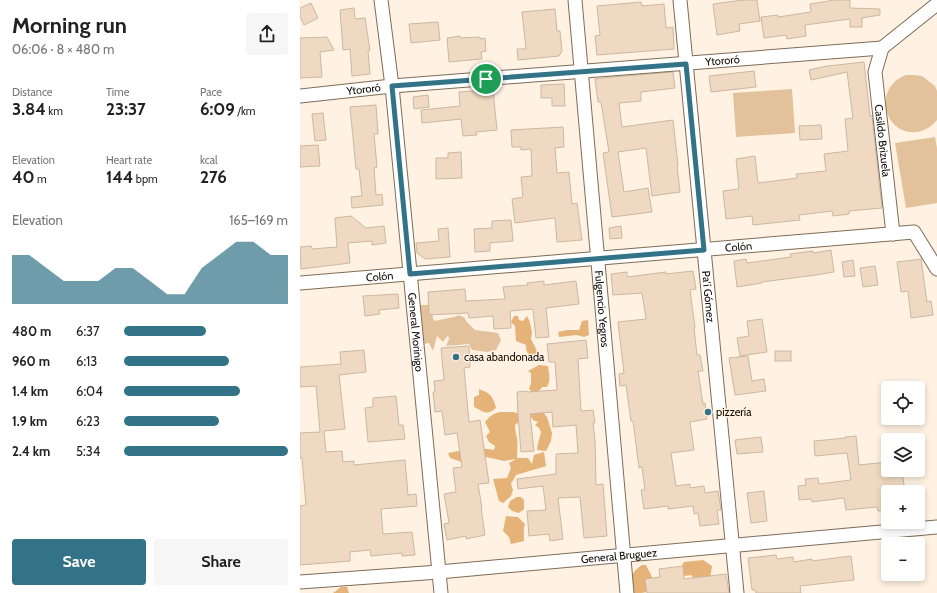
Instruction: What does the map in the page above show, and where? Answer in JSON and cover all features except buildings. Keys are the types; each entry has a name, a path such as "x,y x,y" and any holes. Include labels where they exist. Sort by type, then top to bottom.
{"street":[{"name":"General Morinigo","path":"381,0 392,86 441,593"},
{"name":"Fulgencio Yegros","path":"575,0 627,593"},
{"name":"Pa'í Gómez","path":"680,0 737,593"},
{"path":"882,48 937,4"},
{"name":"Ytororó","path":"300,96 392,86 882,48"},
{"name":"Casildo Brizuela","path":"882,48 875,72 893,234"},
{"name":"Colón","path":"300,283 914,232 937,269"},
{"name":"General Bruguez","path":"300,582 439,572 937,527"}],"shaded area":[{"path":"906,75 922,76 935,86 937,91 937,120 922,131 905,131 896,126 890,119 886,110 886,100 889,90 895,81"},
{"path":"792,89 795,133 736,137 733,93"},
{"path":"935,137 937,148 937,203 906,208 895,143"},
{"path":"419,305 429,305 434,321 459,315 465,318 475,330 498,333 501,340 496,350 487,352 472,350 469,344 446,346 449,339 448,335 443,342 437,336 433,351 429,343 423,344"},
{"path":"514,316 518,316 519,320 523,321 527,316 529,320 532,333 531,339 538,353 535,359 530,359 526,345 516,341 515,326 511,322"},
{"path":"588,320 589,335 584,337 577,335 559,337 558,332 579,330 582,321"},
{"path":"539,365 548,366 549,375 547,387 542,387 534,393 541,410 547,417 552,433 551,441 546,451 537,450 541,432 535,425 538,422 533,420 529,413 533,393 529,389 531,383 531,373 528,371"},
{"path":"479,389 486,392 494,401 496,408 488,413 474,407 474,397 479,395"},
{"path":"501,412 513,412 520,414 521,420 515,425 517,458 528,458 532,464 534,455 544,452 546,466 516,475 511,484 513,490 511,496 503,503 499,501 493,479 507,478 511,468 509,463 516,459 504,461 482,456 468,464 450,458 448,453 477,449 494,450 495,446 489,442 486,436 490,432 485,422 492,415"},
{"path":"517,497 521,497 524,500 524,509 519,513 512,511 508,507 510,501"},
{"path":"506,516 518,517 525,524 524,541 511,544 509,537 503,531"},
{"path":"703,560 712,566 709,579 695,580 691,575 685,576 681,572 681,567 684,562"},
{"path":"642,565 646,565 653,579 648,591 643,593 634,593 632,592 631,580 635,571"},
{"path":"341,587 347,587 349,593 333,593"}],"place":[{"name":"casa abandonada","path":"456,357"},
{"name":"pizzería","path":"708,412"}],"route":[{"path":"686,64 704,250 410,274 392,86 486,79 686,64"}]}
